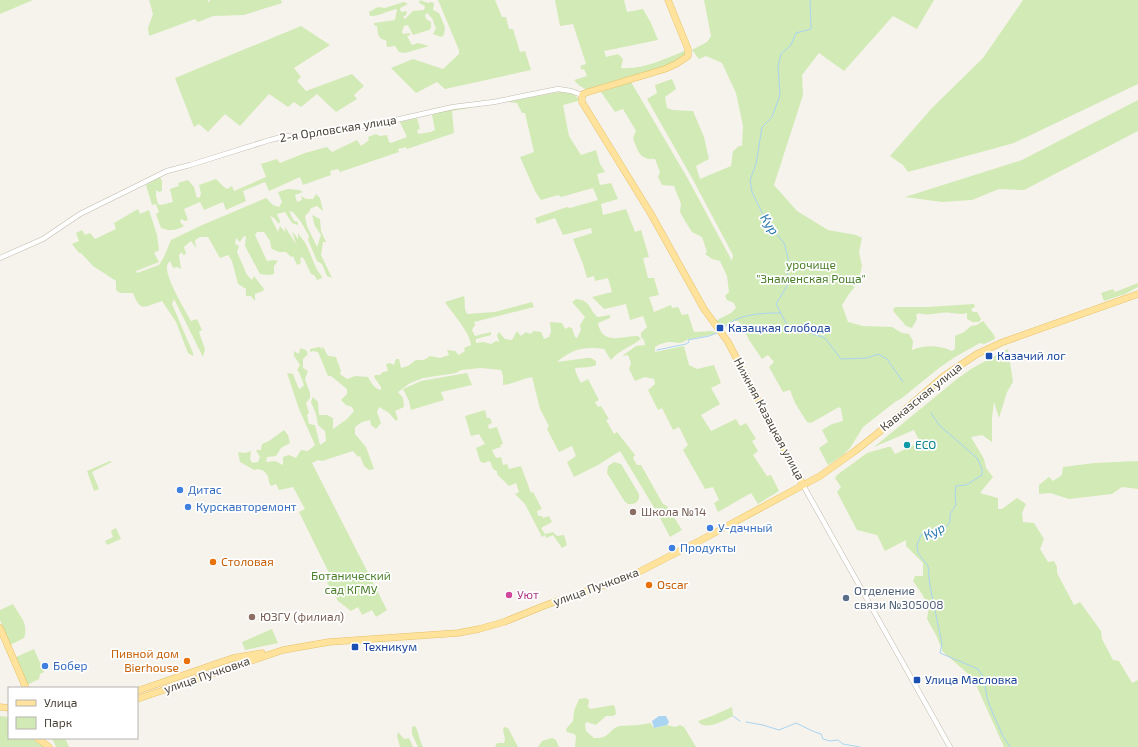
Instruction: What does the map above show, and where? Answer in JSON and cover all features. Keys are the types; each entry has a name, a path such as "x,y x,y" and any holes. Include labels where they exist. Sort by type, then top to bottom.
{"main road":[{"path":"582,95 588,91 645,75 676,64 685,59 689,53 668,0"},
{"name":"Нижняя Казацкая улица","path":"582,95 582,102 585,108 651,214 704,309 728,342 803,484"},
{"name":"Кавказская улица","path":"803,484 820,476 856,451 944,376 977,354 1003,342 1138,294"},
{"name":"улица Пучковка","path":"138,691 233,658 332,642 458,633 504,622 546,605 615,582 639,572 803,484"},
{"path":"0,628 26,687"},
{"name":"улица Пучковка","path":"138,699 277,651"},
{"path":"181,676 184,683"},
{"path":"38,739 50,747"}],"street":[{"name":"2-я Орловская улица","path":"0,258 42,239 80,214 167,171 282,137 378,124 453,107 494,102 558,89 571,91 582,95"},
{"name":"Нижняя Казацкая улица","path":"803,484 950,747"}],"green space":[{"path":"0,0 33,0 0,14"},
{"path":"149,0 208,0 209,3 210,0 281,0 282,3 244,15 213,16 198,22 195,19 149,36 148,28 153,14"},
{"path":"420,0 428,3 434,3 433,10 439,13 445,27 444,35 441,37 433,34 436,28 432,18 427,13 425,15 426,19 431,22 431,28 429,30 413,35 408,25 404,26 402,32 403,34 410,33 410,35 407,36 412,45 418,43 429,46 405,53 399,52 395,46 387,47 386,40 381,39 378,34 377,26 374,25 374,23 395,20 397,9 374,16 370,16 369,12 378,7 385,8 404,2 408,4 400,8 401,12 407,11 406,15 403,17 405,19 413,11 424,10 425,6 419,3"},
{"path":"438,0 495,0 502,17 506,17 509,29 513,29 520,52 525,51 531,70 445,89 437,82 416,93 391,68 413,59 443,69 459,54 459,50"},
{"path":"555,0 624,0 627,12 643,9 658,40 604,51 606,57 618,54 623,59 621,68 646,65 687,50 686,54 674,63 588,90 580,86 574,80 587,76 584,69 582,70 580,66 586,64 573,24 560,26"},
{"name":"урочище \"Знаменская Роща\"","path":"704,0 934,0 917,29 893,16 844,71 819,53 802,75 803,95 774,185 797,211 828,230 856,235 862,238 859,252 862,266 858,283 842,305 848,322 863,326 892,327 902,333 909,334 913,341 912,350 932,346 952,351 955,349 955,336 964,332 971,326 977,325 983,321 994,335 995,339 984,344 980,343 939,368 863,427 850,448 843,455 828,465 819,448 828,442 822,430 832,424 843,421 841,409 839,407 811,423 807,422 795,403 790,390 783,392 769,367 774,362 768,355 762,359 749,340 742,325 738,321 733,321 724,326 725,331 723,333 715,321 731,313 736,308 734,303 727,300 725,296 729,292 727,276 720,261 712,259 705,254 707,252 702,237 692,232 680,212 681,204 674,186 662,185 658,177 660,172 655,159 646,158 638,151 633,138 636,131 623,109 615,112 601,92 631,82 688,179 732,261 733,255 692,178 647,99 657,93 655,85 672,79 676,89 665,97 667,108 673,110 693,111 704,137 709,159 696,166 700,179 731,166 733,151 739,146 742,146 743,126 736,93 722,63 706,56 699,59 692,50 707,42 711,36"},
{"path":"1023,0 1138,0 1138,84 1014,143 908,172 903,165 890,156 932,108 983,58"},
{"path":"301,26 330,45 294,68 301,77 297,81 306,91 352,74 364,86 354,95 357,99 336,112 317,94 301,107 294,102 288,107 269,94 240,126 225,114 208,132 199,124 194,127 175,78"},
{"path":"559,92 572,93 579,99 578,101 563,105 569,136 581,155 596,150 600,164 605,172 597,174 600,185 611,183 618,199 601,204 603,215 626,209 635,232 641,230 649,257 643,258 648,278 654,278 659,295 649,297 654,312 671,305 672,308 678,307 682,315 688,314 694,332 716,332 715,334 686,340 681,343 663,343 655,347 655,352 684,346 689,365 697,369 714,365 721,383 711,388 720,404 701,415 711,431 736,419 740,426 746,423 756,439 752,441 758,451 753,455 767,476 771,475 779,491 758,504 751,493 718,512 714,503 719,500 713,487 705,489 683,450 688,445 679,427 673,430 662,408 658,410 648,390 655,384 654,379 645,377 635,381 629,369 631,363 628,355 622,356 636,346 645,345 644,340 641,337 641,333 647,327 643,316 630,320 626,304 604,309 592,297 612,292 608,278 595,281 594,276 587,278 573,239 592,233 591,228 563,235 555,218 537,224 535,218 567,207 570,208 598,200 593,188 561,197 558,195 541,200 535,191 520,157 534,152 525,113 522,113 517,103 508,102"},
{"path":"1138,100 1138,131 1024,190 999,189 972,200 942,202 905,197 1022,160"},
{"path":"470,107 452,111 454,133 407,149 406,147 398,149 399,152 340,172 338,169 330,171 331,175 303,185 300,177 269,191 265,182 243,191 246,201 226,210 223,202 204,210 200,202 184,209 188,220 185,221 181,219 180,222 184,226 175,230 161,228 156,214 159,212 156,204 152,205 146,185 160,177 162,181 162,191 159,192 156,190 156,196 158,204 161,205 173,202 170,189 179,186 178,183 188,180 194,187 197,198 200,197 201,193 199,185 216,179 227,189 232,186 234,191 266,177 261,164 277,159 280,163 305,153 327,147 332,152 357,140 361,146 369,140 368,137 376,134 380,136 387,135 389,142 391,143 407,137 400,122 417,118 420,129 417,130 418,134 431,132 435,130 432,115 454,108"},
{"path":"288,189 303,192 295,195 297,202 302,200 301,196 306,199 313,199 316,194 320,198 323,211 317,206 311,208 305,216 307,226 317,247 321,235 315,226 312,215 320,219 321,231 326,242 323,242 321,255 332,278 327,276 322,264 317,261 308,240 309,236 293,212 289,211 294,221 298,222 298,225 292,223 285,212 277,214 280,221 279,224 270,216 278,232 280,226 285,232 285,227 296,244 292,231 298,239 298,233 306,244 322,278 317,280 314,275 311,274 302,257 300,259 301,263 297,265 293,256 291,257 286,252 279,252 272,249 270,241 264,232 257,232 255,235 267,261 278,261 274,266 274,274 260,274 245,246 246,236 243,237 240,242 236,238 235,244 239,246 237,252 247,275 252,280 254,276 264,289 263,291 255,294 255,301 251,296 246,296 246,289 238,284 232,261 228,255 220,258 208,237 200,237 195,240 196,248 191,241 184,247 186,254 183,255 182,252 179,255 181,269 177,267 173,268 170,261 167,266 167,271 176,294 191,321 197,319 202,330 199,332 205,349 203,357 174,299 172,304 193,356 188,353 176,322 162,301 144,307 139,304 133,293 120,293 116,290 116,281 93,266 72,244 79,241 76,233 82,230 85,235 90,233 95,239 116,229 114,223 138,209 140,214 149,210 157,235 159,250 154,253 159,262 136,271 137,273 159,265 171,240 266,198 273,205 279,207 282,202 278,192"},
{"path":"1138,283 1138,287 1125,294 1104,301 1101,293 1113,289 1115,292"},
{"name":"Ботанический сад КГМУ","path":"464,296 467,314 495,312 532,302 534,307 474,322 475,325 472,330 475,336 491,332 491,335 476,339 476,343 483,342 491,344 496,341 499,342 497,335 499,332 505,339 512,340 517,331 521,336 526,332 530,334 534,331 541,332 544,339 549,337 551,332 550,322 562,323 565,329 569,327 572,328 575,337 577,338 581,330 580,325 585,317 572,302 576,299 588,304 598,317 610,315 610,318 598,323 600,330 604,335 614,338 638,336 641,339 611,360 604,349 584,348 573,351 557,362 587,358 591,358 596,361 596,365 594,366 575,368 581,383 588,379 599,400 595,402 598,407 601,406 609,419 606,420 614,434 617,432 635,455 633,458 637,465 641,465 663,504 667,506 682,530 670,537 620,451 598,465 574,477 567,462 576,456 572,446 559,452 547,429 549,426 540,409 532,377 503,385 501,370 481,368 461,370 456,373 423,378 410,383 398,392 403,398 404,407 395,411 398,419 396,421 389,413 379,407 377,412 381,423 376,429 371,425 370,420 362,422 355,427 355,434 366,447 374,469 369,470 364,466 360,456 358,457 353,451 312,463 387,610 376,617 372,610 362,615 358,607 351,611 338,601 325,579 330,575 299,512 305,509 293,487 279,490 276,484 271,486 268,476 264,471 258,469 254,470 240,462 238,452 245,453 251,451 250,459 252,463 258,462 260,457 256,450 261,450 262,444 269,441 284,430 288,435 290,443 281,448 276,456 267,457 266,462 275,461 283,465 283,457 289,455 296,458 301,450 308,451 315,445 299,409 287,373 293,374 300,389 304,385 297,370 300,365 294,356 294,351 299,354 300,348 306,350 308,354 303,359 303,368 308,371 305,379 310,393 310,398 306,403 309,413 307,415 309,424 315,425 320,445 326,441 325,431 318,425 316,414 311,402 313,397 318,402 319,415 327,415 333,418 333,429 347,419 354,411 352,407 346,405 341,400 347,394 347,389 331,376 328,376 318,352 310,352 310,349 319,347 323,349 322,345 328,356 336,357 341,371 340,374 347,379 355,376 368,377 375,387 381,390 381,387 374,377 375,375 380,375 383,372 388,371 386,364 390,363 394,365 396,359 399,359 401,368 408,366 416,360 424,360 430,356 440,358 449,355 447,350 455,351 459,355 465,351 464,348 471,345 468,334 445,302"},
{"path":"974,304 975,307 971,309 973,312 977,312 981,319 979,322 973,322 967,319 967,313 919,313 916,315 917,319 912,328 906,326 893,310 895,307 928,307"},
{"path":"1008,349 1013,382 1007,392 999,418 994,402 992,417 992,442 982,435 971,437 984,459 986,468 993,477 980,493 998,498 998,509 1002,509 1017,498 1026,504 1022,513 1023,522 1034,523 1044,539 1040,549 1048,562 1054,561 1057,567 1057,573 1074,605 1080,602 1101,631 1102,639 1113,660 1119,661 1132,683 1138,680 1138,747 1004,747 973,678 943,652 927,619 929,607 913,581 915,576 923,576 923,563 906,546 906,540 885,551 877,535 857,530 837,492 841,487 835,478 837,475 867,453 891,447 895,454 920,442 914,430 874,447 957,379 971,369"},
{"path":"467,373 472,385 441,392 444,400 411,410 409,401 403,389 421,381"},
{"path":"485,410 487,418 490,418 492,423 488,425 489,429 497,427 503,444 500,445 501,447 492,450 496,458 501,457 503,465 507,464 509,469 521,466 531,493 533,492 542,509 537,511 538,516 542,516 543,518 549,516 552,522 541,528 545,534 553,532 557,536 564,535 567,545 562,548 553,535 546,538 545,535 542,537 525,504 515,494 519,492 516,483 509,486 497,474 497,471 493,469 490,461 483,463 480,461 476,448 485,444 479,434 471,436 465,416"},
{"path":"110,461 112,462 92,472 99,489 94,491 87,471"},
{"path":"1138,461 1138,489 1122,487 1112,494 1069,499 1050,493 1039,494 1039,485 1049,477 1053,481 1062,475 1063,467 1094,463"},
{"path":"614,462 621,464 639,494 639,499 635,503 628,504 625,502 607,473 608,466"},
{"path":"116,528 121,539 107,545 105,541 113,537 111,532"},
{"path":"13,604 25,624 25,633 24,638 10,645 0,620 0,610"},
{"path":"272,629 278,643 245,650 242,642"},
{"path":"34,649 44,672 40,674 39,679 27,685 16,657"},
{"path":"586,698 589,700 588,707 591,709 613,705 615,707 616,714 613,716 606,716 596,725 587,722 585,724 586,731 594,738 606,736 619,726 651,723 655,728 667,725 675,727 680,725 684,727 696,747 575,747 576,736 567,732 566,729 573,721 574,711 579,699"},
{"path":"732,707 733,716 720,722 705,725 698,721 712,716"},
{"path":"0,716 8,717 8,739 32,739 44,747 0,747"},
{"path":"415,726 423,747 418,747 412,734 412,727"},
{"path":"504,727 508,728 518,747 495,747 497,743 504,743"},
{"path":"398,732 404,739 409,738 413,747 400,747 397,736"},
{"path":"552,738 556,740 559,747 538,747 542,741"},
{"path":"52,739 65,739 69,747 56,747"}],"water":[{"path":"659,716 666,716 669,722 667,725 654,728 652,721"}],"waterway":[{"name":"Кур","path":"810,0 811,29 796,33 791,45 781,54 778,66 780,95 772,117 762,127 756,164 750,180 752,192 766,221 784,243 788,258 787,286 776,304 787,325 825,338 841,359 867,358 878,354 887,359 903,382"},
{"path":"722,329 735,320 749,315 780,313"},
{"path":"657,350 686,344 689,342 688,340 717,333"},
{"name":"Кур","path":"931,413 939,425 977,458 982,469 982,475 966,485 956,486 956,505 950,514 950,522 944,529 921,535 917,545 918,553 928,566 930,586 942,644 940,653 978,669 984,678 987,698 993,714 1010,747"},
{"path":"733,716 740,721"},
{"path":"746,722 779,730 796,723 821,734 823,739 830,741 838,740 843,744 860,747"}],"place":[{"name":"Казацкая слобода","path":"720,328"},
{"name":"Казачий лог","path":"989,356"},
{"name":"ECO","path":"907,445"},
{"name":"Дитас","path":"180,490"},
{"name":"Курскавторемонт","path":"188,507"},
{"name":"Школа №14","path":"633,512"},
{"name":"У-дачный","path":"710,528"},
{"name":"Продукты","path":"672,548"},
{"name":"Столовая","path":"213,562"},
{"name":"Oscar","path":"649,585"},
{"name":"Уют","path":"509,595"},
{"name":"Отделение связи №305008","path":"846,598"},
{"name":"ЮЗГУ (филиал)","path":"252,617"},
{"name":"Техникум","path":"355,647"},
{"name":"Пивной дом Bierhouse","path":"187,661"},
{"name":"Бобер","path":"45,666"},
{"name":"Улица Масловка","path":"917,680"}]}
